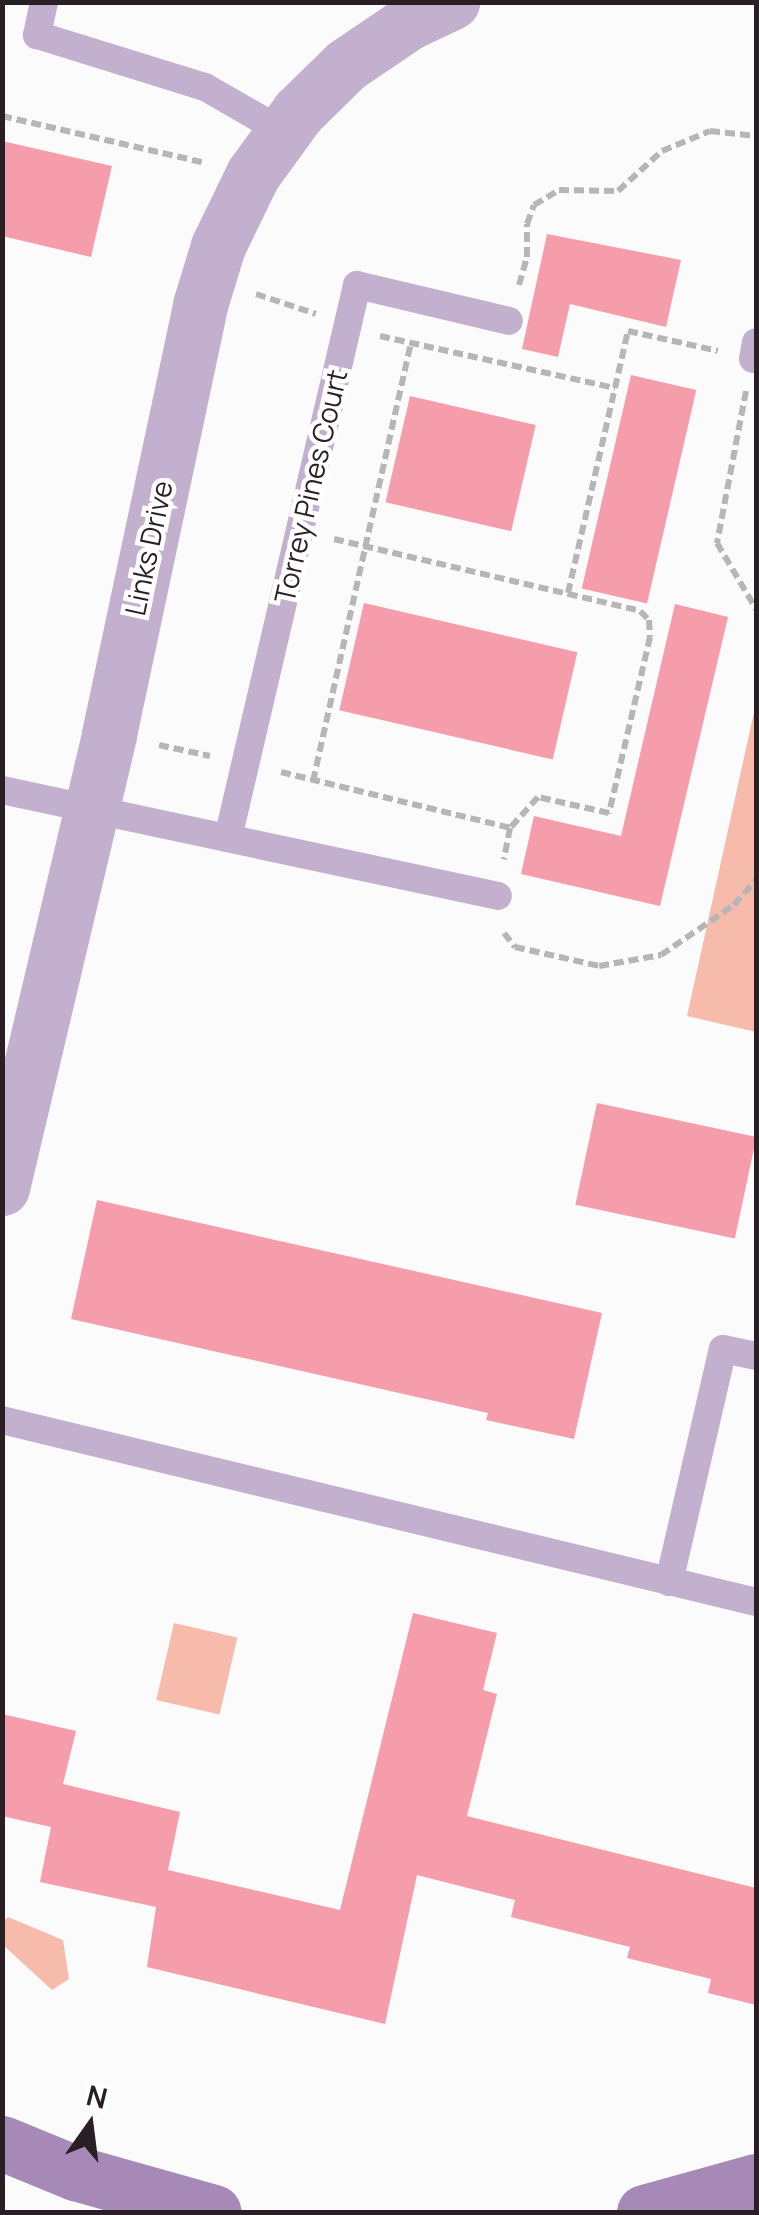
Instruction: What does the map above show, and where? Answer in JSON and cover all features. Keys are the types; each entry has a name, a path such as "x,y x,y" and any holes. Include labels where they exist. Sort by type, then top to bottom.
{"street":[{"name":"Links Drive","path":"2,1188 91,809 208,278 268,153 346,65 408,23 452,2"},
{"path":"2,2143 75,2173 214,2212"},
{"path":"644,2212 756,2181"}],"lane":[{"path":"44,2 36,35 205,87 268,153"},
{"name":"Torrey Pines Court","path":"228,838 357,285 509,321"},
{"path":"2,790 498,896"},
{"path":"669,1582 724,1349 756,1356"},
{"path":"2,1420 756,1602"}],"path":[{"path":"2,116 268,153"},
{"path":"509,321 526,257 527,224 534,205 559,190 618,191 662,150 710,131 756,136"},
{"path":"208,278 411,343 615,388"},
{"path":"568,593 628,331 754,350 717,543 756,609"},
{"path":"313,781 411,343"},
{"path":"300,532 640,611 649,620 650,636 609,812 538,797 510,828"}],"shaded area":[{"path":"756,703 756,1032 687,1016"},
{"path":"174,1623 237,1638 220,1715 156,1700"},
{"path":"8,1917 63,1940 69,1979 52,1990 3,1945 3,1922"}],"building":[{"path":"2,141 112,166 91,257 2,236"},
{"path":"547,234 681,260 666,327 570,304 558,357 522,349"},
{"path":"631,375 696,390 647,603 582,588"},
{"path":"410,396 536,425 511,531 385,502"},
{"path":"364,603 577,652 553,759 339,710"},
{"path":"675,604 728,617 660,906 521,874 534,816 621,836"},
{"path":"597,1103 756,1137 735,1239 575,1205"},
{"path":"97,1200 602,1313 574,1439 486,1420 488,1413 71,1319"},
{"path":"413,1613 497,1633 483,1690 497,1694 467,1816 756,1888 756,2005 708,1993 711,1979 627,1958 630,1947 511,1917 515,1900 417,1875 385,2024 147,1967 156,1907 40,1882 51,1827 2,1816 2,1714 76,1731 63,1784 180,1812 168,1870 340,1910"}]}
